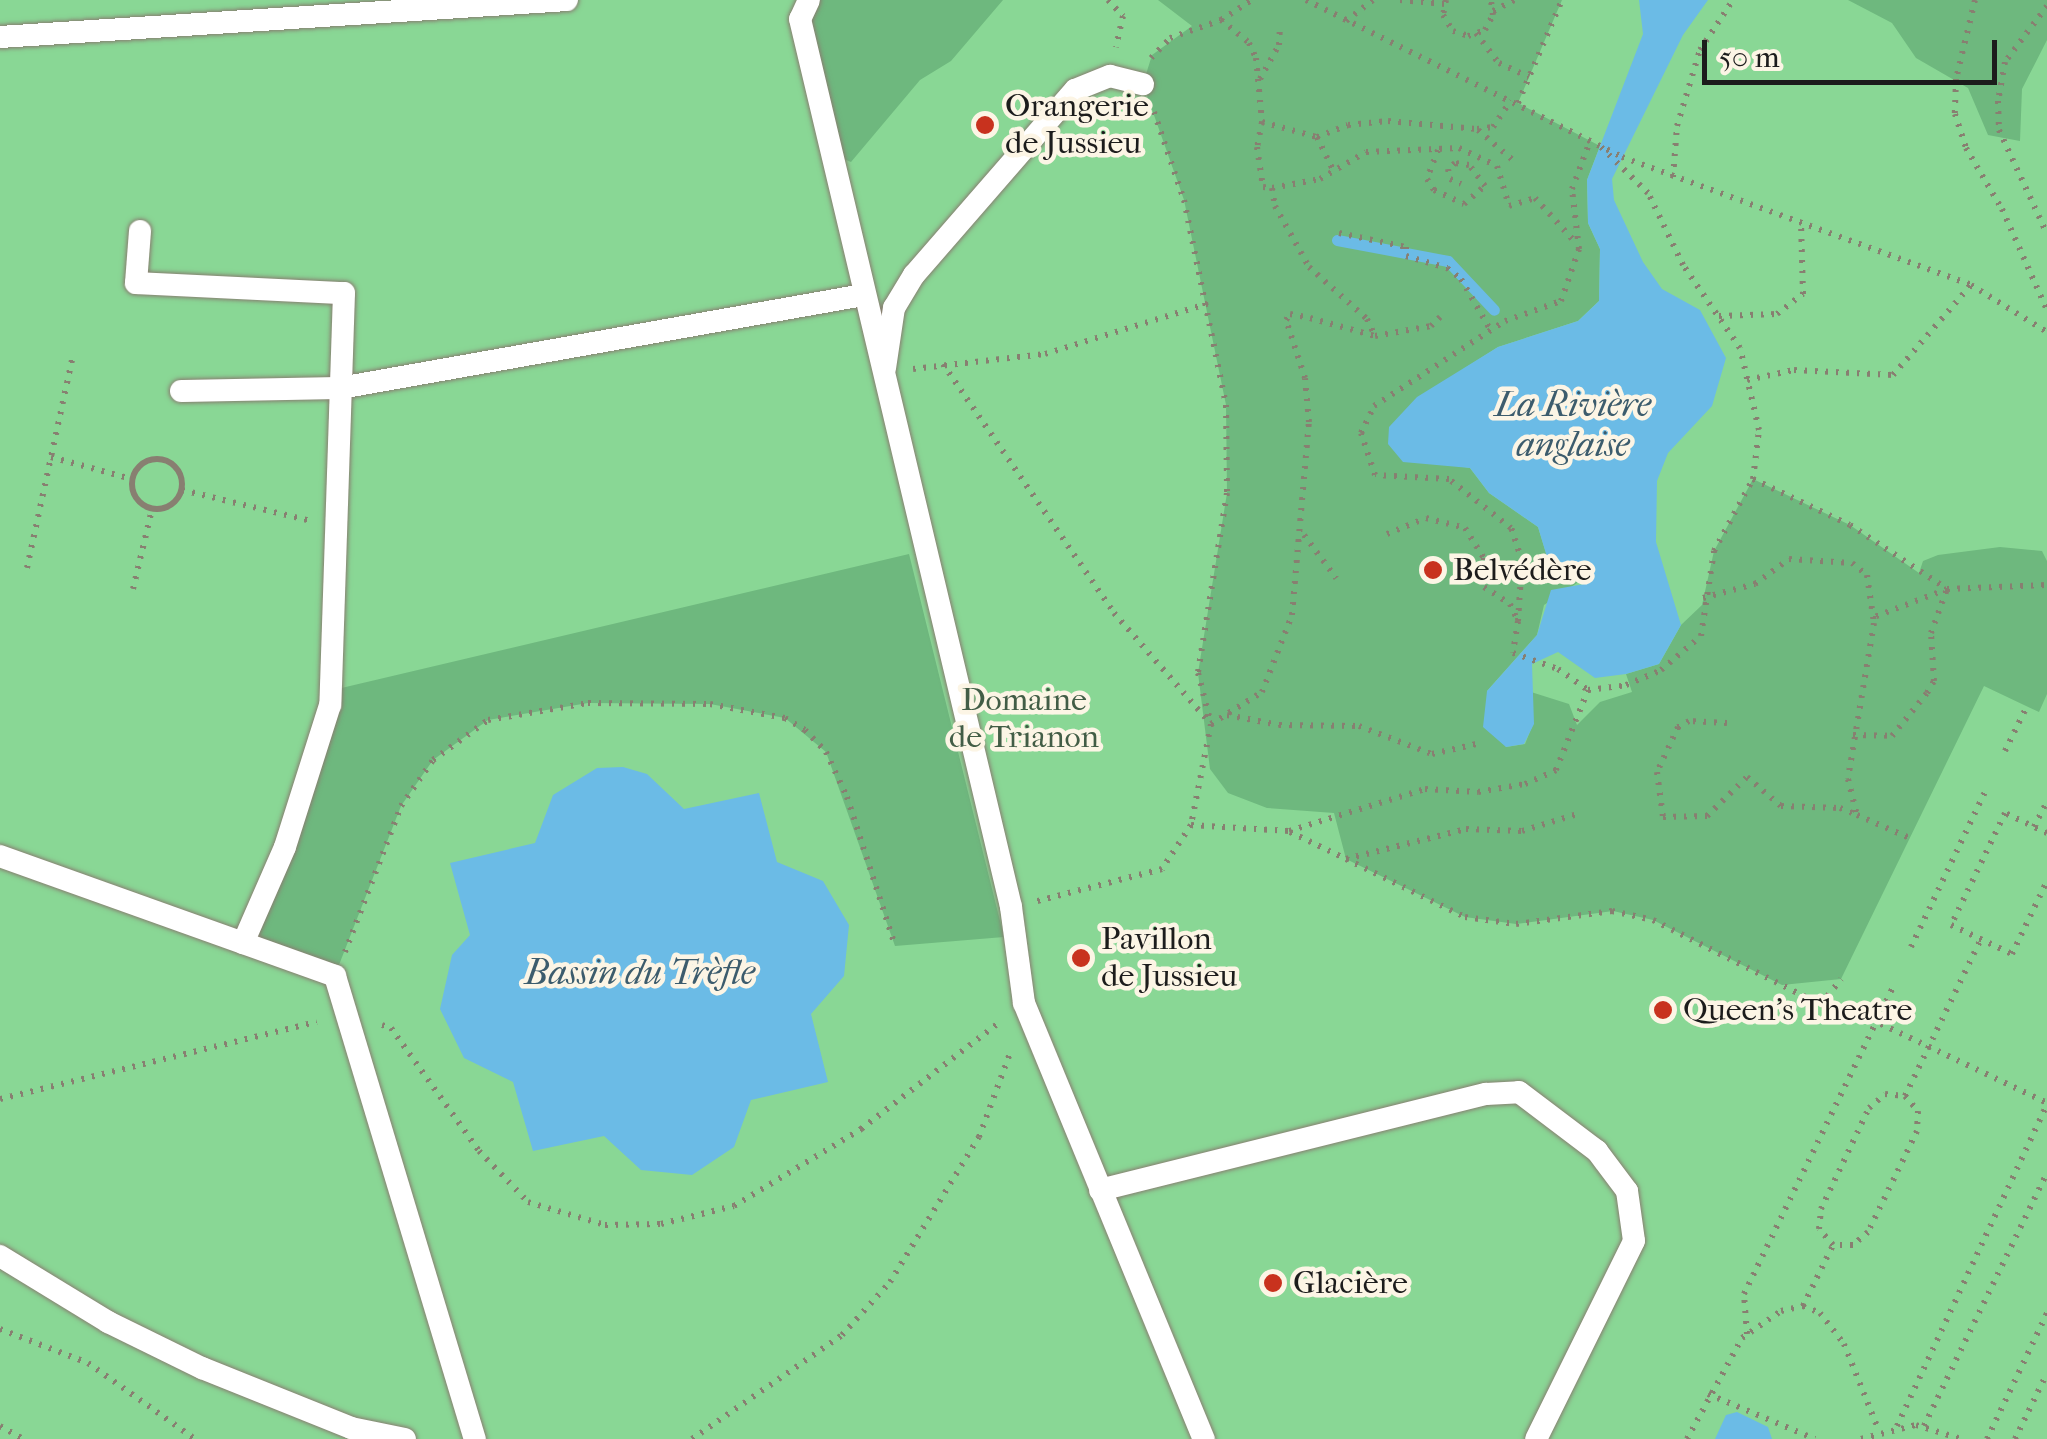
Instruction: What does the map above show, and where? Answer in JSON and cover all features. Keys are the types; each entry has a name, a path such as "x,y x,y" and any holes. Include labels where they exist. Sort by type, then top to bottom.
{"lane":[{"path":"0,37 567,0"},
{"path":"810,0 800,19 1011,907 1024,1003 1204,1439"},
{"path":"884,381 894,308 914,276 1076,90 1110,76 1143,84"},
{"path":"140,231 136,284 344,293 326,727 243,943"},
{"path":"181,391 340,388 863,295"},
{"path":"0,856 334,976 475,1439"},
{"path":"1100,1190 1486,1094 1519,1092 1597,1152 1627,1191 1634,1241 1536,1439"},
{"path":"0,1256 108,1322 202,1368 351,1428 405,1439"}],"path":[{"path":"1108,0 1123,16 1110,76"},
{"path":"1011,907 1162,869 1192,824 1211,724 1198,673 1227,493 1226,440 1207,304 1184,200 1143,84 1152,54 1170,38 1221,20 1252,0"},
{"path":"1306,0 1600,146 1673,178 1971,285 2047,332"},
{"path":"1346,20 1373,0"},
{"path":"1400,0 1445,2 1452,31 1476,33 1485,30 1493,11 1491,0"},
{"path":"1493,11 1515,0"},
{"path":"1262,122 1317,136 1348,125 1388,122 1477,130 1493,127 1529,77 1562,0"},
{"path":"1673,178 1678,126 1700,50 1733,0"},
{"path":"1974,0 1956,79 1956,114 1966,148 2002,209 2047,310"},
{"path":"2047,6 2005,62 1998,101 1999,130 2047,234"},
{"path":"1221,20 1249,43 1259,80 1262,122 1258,168 1263,187 1320,180 1366,152 1438,150 1481,154 1496,166 1509,206 1535,198 1579,249"},
{"path":"1259,80 1279,45 1280,26"},
{"path":"1476,33 1499,62 1529,77"},
{"path":"1477,130 1514,162"},
{"path":"1317,136 1333,170"},
{"path":"1590,141 1572,188 1579,249 1561,301 1491,331 1374,406 1361,433 1375,475 1448,479 1511,528 1522,561 1513,653 1588,690 1626,685 1686,652 1701,636 1714,550 1753,480 1758,430 1740,348 1683,265 1648,193 1600,146"},
{"path":"1438,150 1427,179 1434,190 1464,204 1484,186 1470,165 1455,163 1448,169 1450,179 1461,184"},
{"path":"1272,188 1309,268 1367,319 1375,336"},
{"path":"1718,316 1778,314 1803,294 1800,223"},
{"path":"1340,233 1406,252 1461,279 1491,331"},
{"path":"1747,380 1794,370 1893,375 1971,285"},
{"path":"884,381 943,364 1045,354 1207,304"},
{"path":"1211,724 1262,692 1292,616 1303,534 1306,393 1286,320 1290,314 1375,336 1400,335 1440,317"},
{"path":"27,568 72,360"},
{"path":"943,364 1114,612 1211,724"},
{"path":"51,457 132,479"},
{"path":"162,460 176,467 182,490 168,508 152,510 138,501 132,479 140,465 162,460"},
{"path":"1753,480 1850,525 1947,589"},
{"path":"182,490 337,528"},
{"path":"133,589 152,510"},
{"path":"1387,534 1426,518 1465,528 1484,558 1484,587 1510,604 1518,621"},
{"path":"1303,534 1336,578"},
{"path":"1704,598 1755,584 1789,559 1852,563 1867,575 1874,616 1848,778 1858,816"},
{"path":"1874,616 1947,589 2047,584"},
{"path":"1852,735 1892,736 1927,693 1934,682 1930,634 1947,589"},
{"path":"1192,824 1289,831 1424,788 1478,792 1540,777 1556,770 1588,690"},
{"path":"334,976 401,806 434,760 488,720 588,704 740,708 805,730 826,752 847,797 895,946"},
{"path":"2005,751 2026,706"},
{"path":"1226,714 1279,725 1359,726 1432,754 1482,743"},
{"path":"1726,723 1689,721 1678,728 1657,772 1663,817 1707,816 1747,776 1781,806 1840,808 1910,838"},
{"path":"1912,947 1987,788"},
{"path":"2034,827 2047,802"},
{"path":"1346,859 1466,829 1522,831 1581,813"},
{"path":"2047,833 2005,813 1951,925 2012,954 2047,881"},
{"path":"1289,831 1465,917 1516,924 1612,910 1653,920 1821,1005 1843,1006 2047,1104 1897,1426"},
{"path":"1904,1096 1981,938"},
{"path":"1821,1005 1841,979"},
{"path":"1747,1334 1744,1294 1894,984"},
{"path":"0,1099 346,1014 391,1028 449,1112 528,1202 605,1224 661,1224 734,1206 790,1175 861,1129 1024,1003"},
{"path":"692,1439 842,1335 890,1282 978,1137 1024,1003"},
{"path":"1884,1094 1904,1096 1918,1111 1909,1148 1868,1232 1853,1246 1833,1244 1819,1230 1821,1209 1870,1108 1884,1094"},
{"path":"1924,1426 2047,1173"},
{"path":"1804,1306 1833,1244"},
{"path":"1687,1439 1708,1394 1747,1334 1781,1311 1804,1306 1820,1313 1844,1344 1879,1430"},
{"path":"1986,1439 2047,1313"},
{"path":"0,1328 88,1363 195,1439"},
{"path":"2016,1439 2047,1373"},
{"path":"1708,1394 1815,1439"},
{"path":"0,1426 24,1439"},
{"path":"1861,1439 1897,1426 1924,1426 1961,1439"}],"green space":[{"name":"Domaine de Trianon","path":"0,0 2047,0 2047,1439 0,1439"},
{"path":"809,0 1003,0 951,61 920,80 851,162 829,153 800,19"},
{"path":"1158,0 1562,0 1518,103 1600,146 1587,180 1588,223 1600,249 1599,301 1578,321 1498,347 1465,368 1458,466 1470,468 1489,493 1538,527 1550,566 1573,564 1586,577 1544,605 1537,635 1487,691 1506,747 1525,744 1533,724 1531,692 1569,704 1577,725 1600,702 1632,692 1626,674 1659,664 1681,625 1702,605 1714,551 1753,479 1850,525 1919,573 1923,561 1938,555 2000,547 2042,551 2047,561 2047,694 2039,712 1984,686 1841,979 1782,985 1653,920 1613,911 1516,924 1465,917 1346,859 1334,813 1267,808 1228,793 1210,769 1198,673 1227,493 1226,405 1184,200 1143,84 1152,55 1192,26"},
{"path":"1848,0 2047,0 2047,40 2022,89 2020,141 1988,135 1968,88 1916,58 1892,23"},
{"path":"909,554 1004,937 895,946 826,752 785,718 710,704 588,703 488,720 433,760 401,806 337,970 243,943 333,690"}],"water":[{"name":"La Rivière anglaise","path":"1639,0 1708,0 1683,35 1612,179 1614,200 1643,262 1662,289 1700,310 1726,358 1712,406 1668,453 1657,481 1656,542 1681,625 1659,664 1626,674 1595,678 1558,652 1532,664 1534,724 1524,744 1506,747 1483,727 1487,691 1537,635 1551,590 1584,584 1586,576 1573,564 1550,567 1538,527 1489,493 1470,468 1403,462 1388,444 1389,427 1417,397 1498,347 1578,321 1599,301 1600,249 1588,223 1587,180 1643,34"},
{"name":"Bassin du Trèfle","path":"623,767 647,774 684,809 759,793 777,862 823,881 849,925 844,976 811,1014 828,1082 751,1100 734,1147 692,1175 641,1170 604,1136 533,1151 513,1082 464,1058 440,1009 452,955 470,935 450,863 535,843 553,795 597,768"},
{"path":"1737,1412 1768,1427 1772,1439 1715,1439 1726,1415"}],"waterway":[{"path":"1337,240 1448,261 1494,310"}],"place":[{"name":"Orangerie de Jussieu","path":"985,125"},
{"name":"Belvédère","path":"1433,570"},
{"name":"Pavillon de Jussieu","path":"1081,958"},
{"name":"Queen's Theatre","path":"1663,1010"},
{"name":"Glacière","path":"1273,1283"}]}
